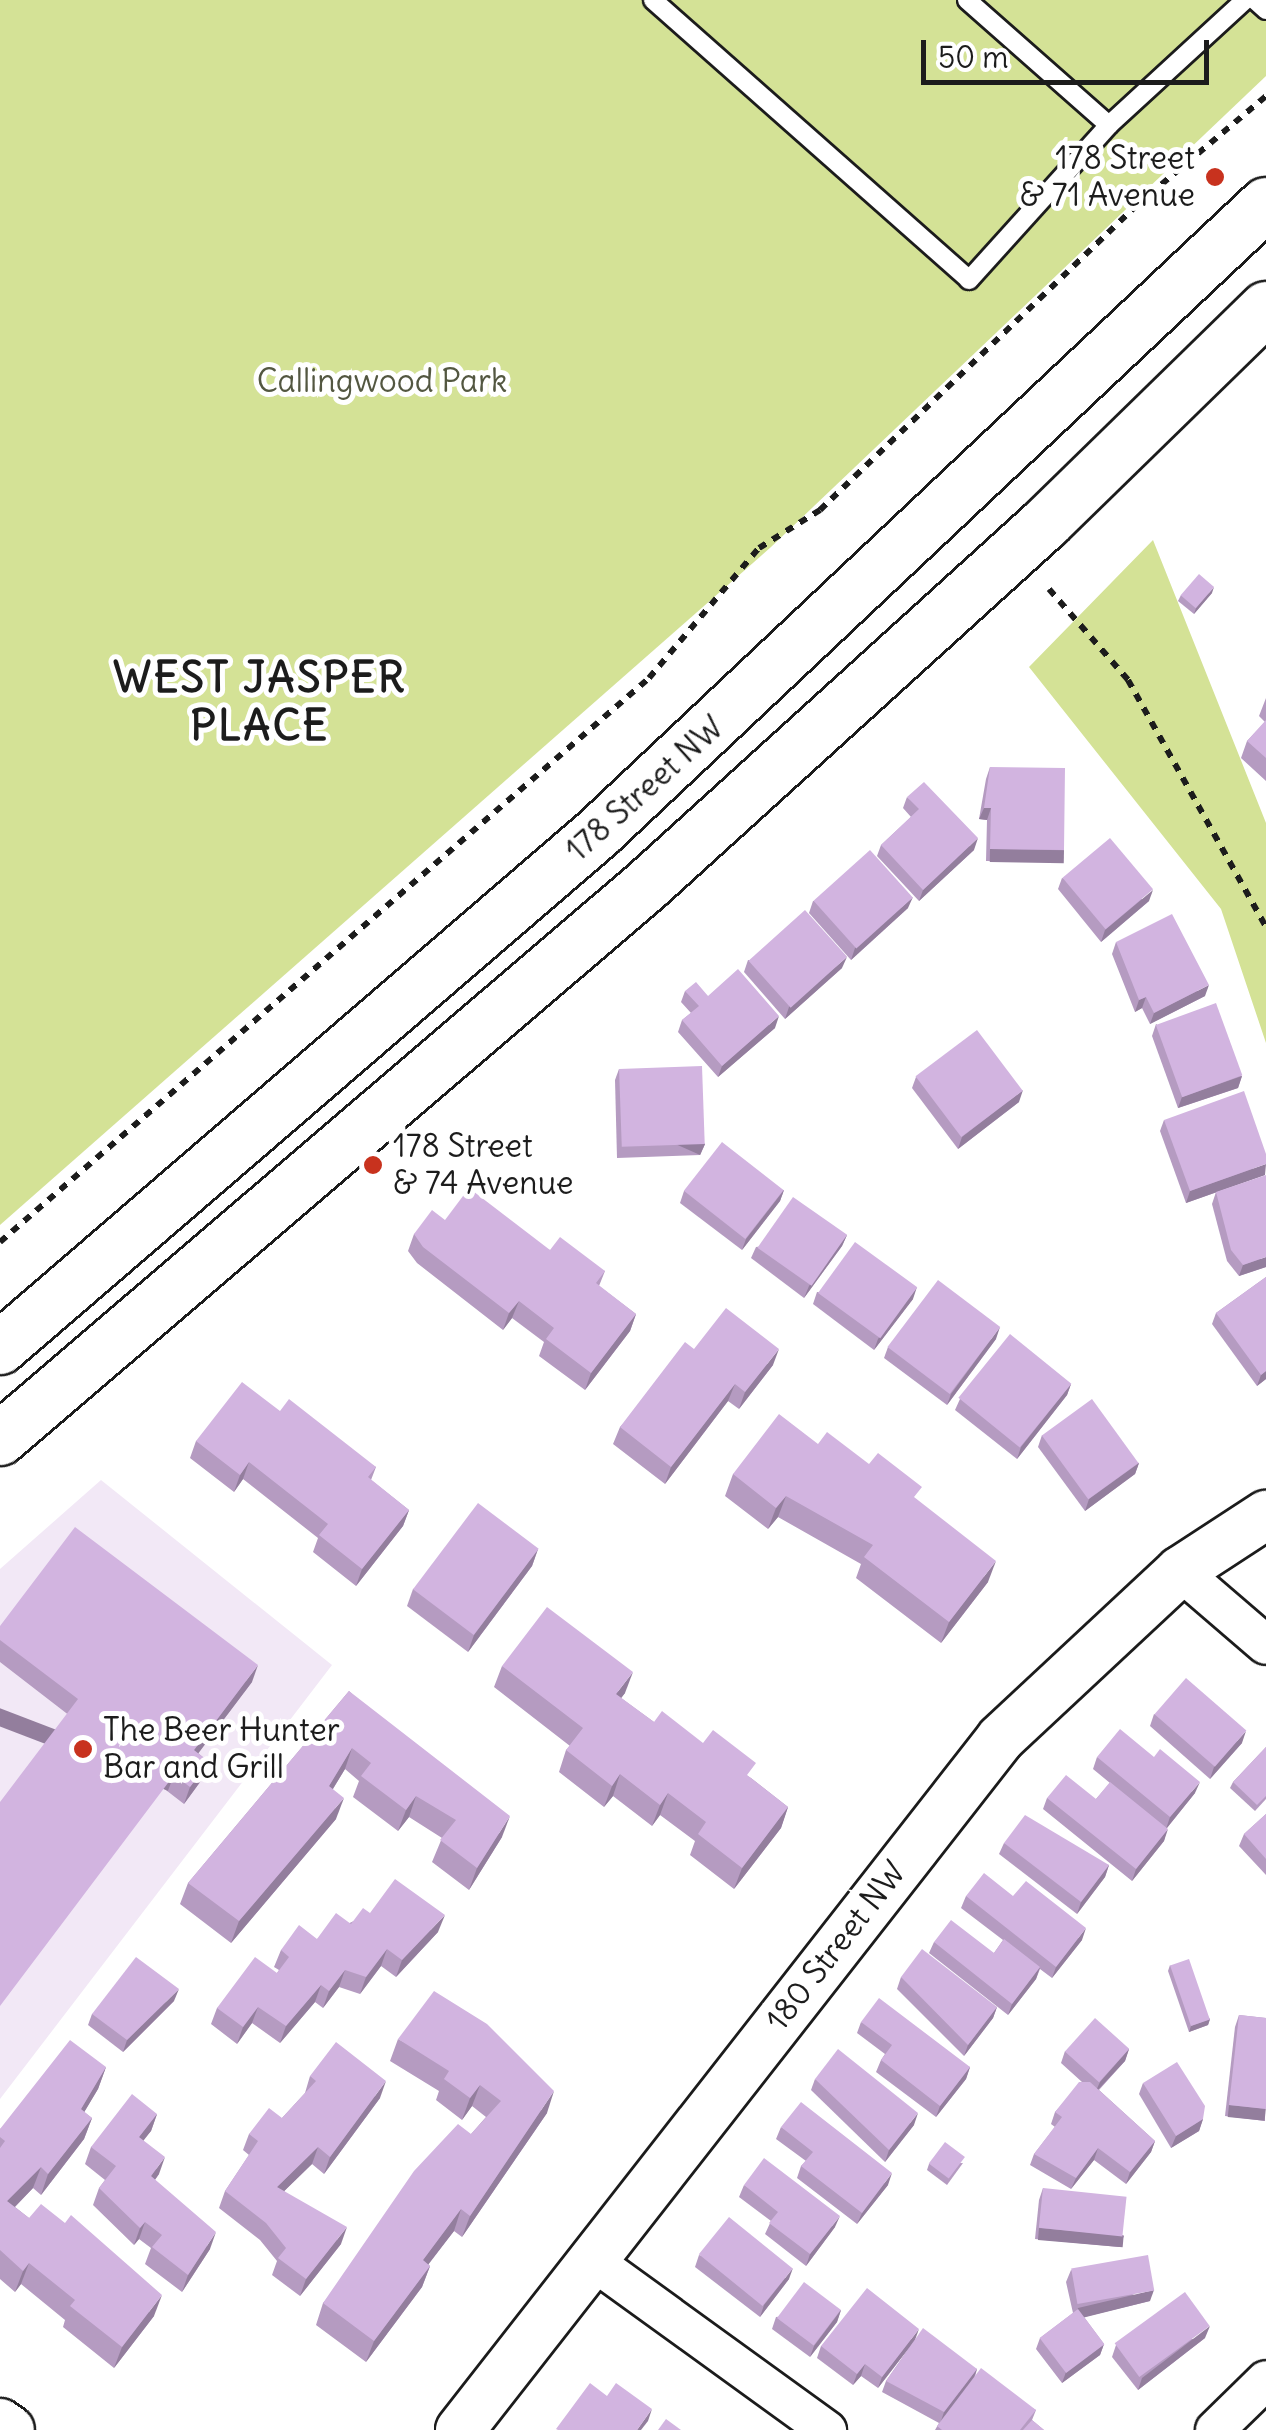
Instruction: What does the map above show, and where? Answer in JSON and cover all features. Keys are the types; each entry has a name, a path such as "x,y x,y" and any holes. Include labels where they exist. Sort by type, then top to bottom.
{"main road":[{"name":"178 Street NW","path":"0,1348 598,834 1266,204"},
{"path":"0,1439 645,888 1059,512 1266,308"},
{"path":"598,834 645,888"}],"street":[{"name":"180 Street NW","path":"460,2430 589,2258 1001,1738 1180,1571 1266,1515"},
{"path":"1180,1571 1266,1645"},
{"path":"589,2258 827,2430"},
{"path":"1215,2430 1266,2380"},
{"path":"0,2422 10,2430"}],"lane":[{"path":"653,0 968,280 1109,125 1245,0"},
{"path":"966,0 1109,125"},
{"path":"1254,0 1266,10"}],"path":[{"path":"0,1242 649,678 759,548 820,510 1137,205 1266,96"},
{"path":"1049,590 1128,680 1266,927"}],"shaded area":[{"path":"101,1480 332,1665 0,2099 0,1569"}],"green space":[{"name":"Callingwood Park","path":"0,0 1266,0 1266,76 771,547 0,1225"},
{"path":"1153,540 1266,823 1266,1043 1221,909 1029,667"}],"building":[{"path":"1199,574 1214,587 1196,608 1181,595"},
{"path":"1266,720 1266,758 1247,741"},
{"path":"990,767 1065,768 1064,850 990,849 991,808 984,808"},
{"path":"924,782 978,838 923,890 881,845 919,809 907,797"},
{"path":"1110,838 1153,889 1106,929 1063,878"},
{"path":"870,850 913,898 856,948 814,901"},
{"path":"805,910 847,957 791,1008 749,961"},
{"path":"1172,914 1209,985 1154,1013 1146,997 1139,1000 1116,942"},
{"path":"738,969 779,1016 722,1066 682,1020 699,1006 685,991 696,982 708,996"},
{"path":"1216,1003 1242,1075 1182,1097 1156,1025"},
{"path":"977,1030 1023,1091 961,1137 916,1076"},
{"path":"702,1066 705,1144 622,1147 619,1069"},
{"path":"1244,1091 1266,1164 1190,1191 1164,1120"},
{"path":"722,1142 783,1190 745,1239 684,1191"},
{"path":"1266,1175 1266,1257 1243,1265 1231,1250 1216,1192"},
{"path":"469,1188 550,1250 560,1237 605,1271 596,1283 636,1314 591,1373 546,1339 554,1328 519,1301 509,1313 423,1247 414,1234 432,1210 445,1220"},
{"path":"793,1197 847,1235 812,1286 757,1248"},
{"path":"855,1242 917,1287 880,1338 818,1293"},
{"path":"1266,1277 1266,1371 1261,1375 1216,1313"},
{"path":"938,1280 1000,1327 950,1394 887,1347"},
{"path":"726,1308 779,1349 745,1392 735,1384 671,1467 620,1427 685,1342 694,1349"},
{"path":"1010,1334 1071,1384 1020,1447 958,1398"},
{"path":"242,1382 280,1411 289,1399 376,1467 368,1477 409,1510 362,1569 319,1535 328,1524 249,1462 240,1475 196,1441"},
{"path":"1092,1399 1138,1463 1088,1499 1042,1435"},
{"path":"779,1414 818,1444 827,1432 869,1464 878,1453 922,1487 914,1497 996,1561 949,1622 864,1557 873,1545 786,1496 776,1508 733,1474"},
{"path":"478,1503 539,1549 474,1635 413,1589"},
{"path":"75,1527 258,1665 194,1750 209,1762 190,1787 174,1775 0,2006 0,1802 78,1699 0,1640 0,1626"},
{"path":"547,1607 633,1672 616,1694 654,1722 662,1711 703,1743 713,1730 756,1763 747,1775 788,1807 742,1868 698,1834 706,1822 668,1793 660,1805 620,1774 612,1786 566,1750 583,1728 502,1666"},
{"path":"1186,1678 1246,1730 1215,1767 1155,1714"},
{"path":"349,1691 510,1816 477,1868 440,1840 456,1820 416,1796 406,1810 361,1776 371,1763 352,1748 329,1786 344,1798 239,1921 188,1883"},
{"path":"1120,1729 1154,1757 1160,1749 1200,1782 1170,1817 1097,1757"},
{"path":"1266,1747 1266,1796 1257,1805 1233,1782"},
{"path":"1066,1775 1096,1799 1110,1782 1168,1829 1136,1869 1047,1798"},
{"path":"1266,1814 1266,1859 1244,1834"},
{"path":"1025,1815 1109,1865 1081,1902 1004,1843"},
{"path":"984,1873 1013,1896 1026,1881 1086,1928 1056,1967 966,1896"},
{"path":"395,1879 445,1915 402,1960 387,1949 366,1977 345,1970 329,1991 321,1985 286,2026 258,2007 243,2027 217,2008 255,1957 277,1973 289,1957 281,1950 299,1925 317,1939 336,1913 351,1924 363,1908 370,1913"},
{"path":"951,1920 994,1953 1004,1939 1040,1967 1012,2004 934,1942"},
{"path":"922,1949 997,2007 968,2045 901,1977"},
{"path":"136,1957 179,1989 127,2040 92,2014"},
{"path":"1189,1959 1210,2020 1191,2026 1170,1966"},
{"path":"434,1991 487,2024 554,2091 470,2216 461,2209 423,2260 430,2266 374,2341 323,2303 414,2171 458,2124 471,2134 501,2101 480,2085 470,2098 444,2079 449,2071 398,2039"},
{"path":"879,1998 970,2067 940,2106 881,2060 892,2045 861,2022"},
{"path":"1239,2015 1266,2018 1266,2109 1229,2105"},
{"path":"1095,2018 1129,2049 1099,2082 1065,2051"},
{"path":"70,2040 106,2067 81,2109 92,2118 48,2174 41,2167 7,2201 29,2218 41,2204 65,2223 71,2215 162,2295 122,2347 70,2306 75,2300 29,2263 23,2271 0,2250 0,2148 5,2141 0,2137 0,2129"},
{"path":"336,2042 386,2081 330,2157 318,2147 277,2187 347,2227 306,2279 278,2258 286,2248 266,2223 225,2191 258,2141 249,2134 269,2108 282,2118 316,2081 310,2076"},
{"path":"838,2049 918,2113 889,2150 815,2079"},
{"path":"1177,2062 1205,2106 1203,2119 1176,2136 1143,2083"},
{"path":"1079,2082 1090,2082 1155,2141 1130,2172 1098,2148 1076,2178 1034,2154 1062,2117 1055,2112"},
{"path":"132,2094 157,2114 139,2137 165,2157 151,2176 216,2232 188,2275 152,2247 162,2235 145,2222 140,2228 99,2188 116,2166 91,2147"},
{"path":"801,2102 892,2173 862,2213 801,2166 813,2152 781,2127"},
{"path":"945,2142 965,2157 949,2179 929,2164"},
{"path":"764,2158 840,2216 810,2254 769,2223 778,2212 744,2185"},
{"path":"1043,2188 1127,2197 1122,2237 1039,2228"},
{"path":"729,2217 793,2269 763,2306 699,2254"},
{"path":"1148,2255 1154,2290 1077,2304 1071,2269"},
{"path":"804,2282 841,2310 814,2346 777,2318"},
{"path":"867,2288 919,2329 882,2377 865,2364 857,2374 821,2346"},
{"path":"1185,2292 1210,2326 1139,2377 1115,2343"},
{"path":"1078,2309 1104,2344 1066,2373 1040,2338"},
{"path":"923,2328 977,2369 944,2412 886,2381"},
{"path":"981,2368 1036,2410 1020,2430 942,2430 937,2426"},
{"path":"590,2383 607,2396 616,2383 652,2409 637,2430 556,2429"},
{"path":"666,2419 681,2430 658,2430"},
{"path":"1032,2420 1044,2430 1023,2430"}],"place":[{"name":"178 Street & 71 Avenue","path":"1215,177"},
{"name":"178 Street & 74 Avenue","path":"373,1165"},
{"name":"The Beer Hunter Bar and Grill","path":"83,1749"}],"district":[{"name":"WEST JASPER PLACE","path":"260,701"}]}
